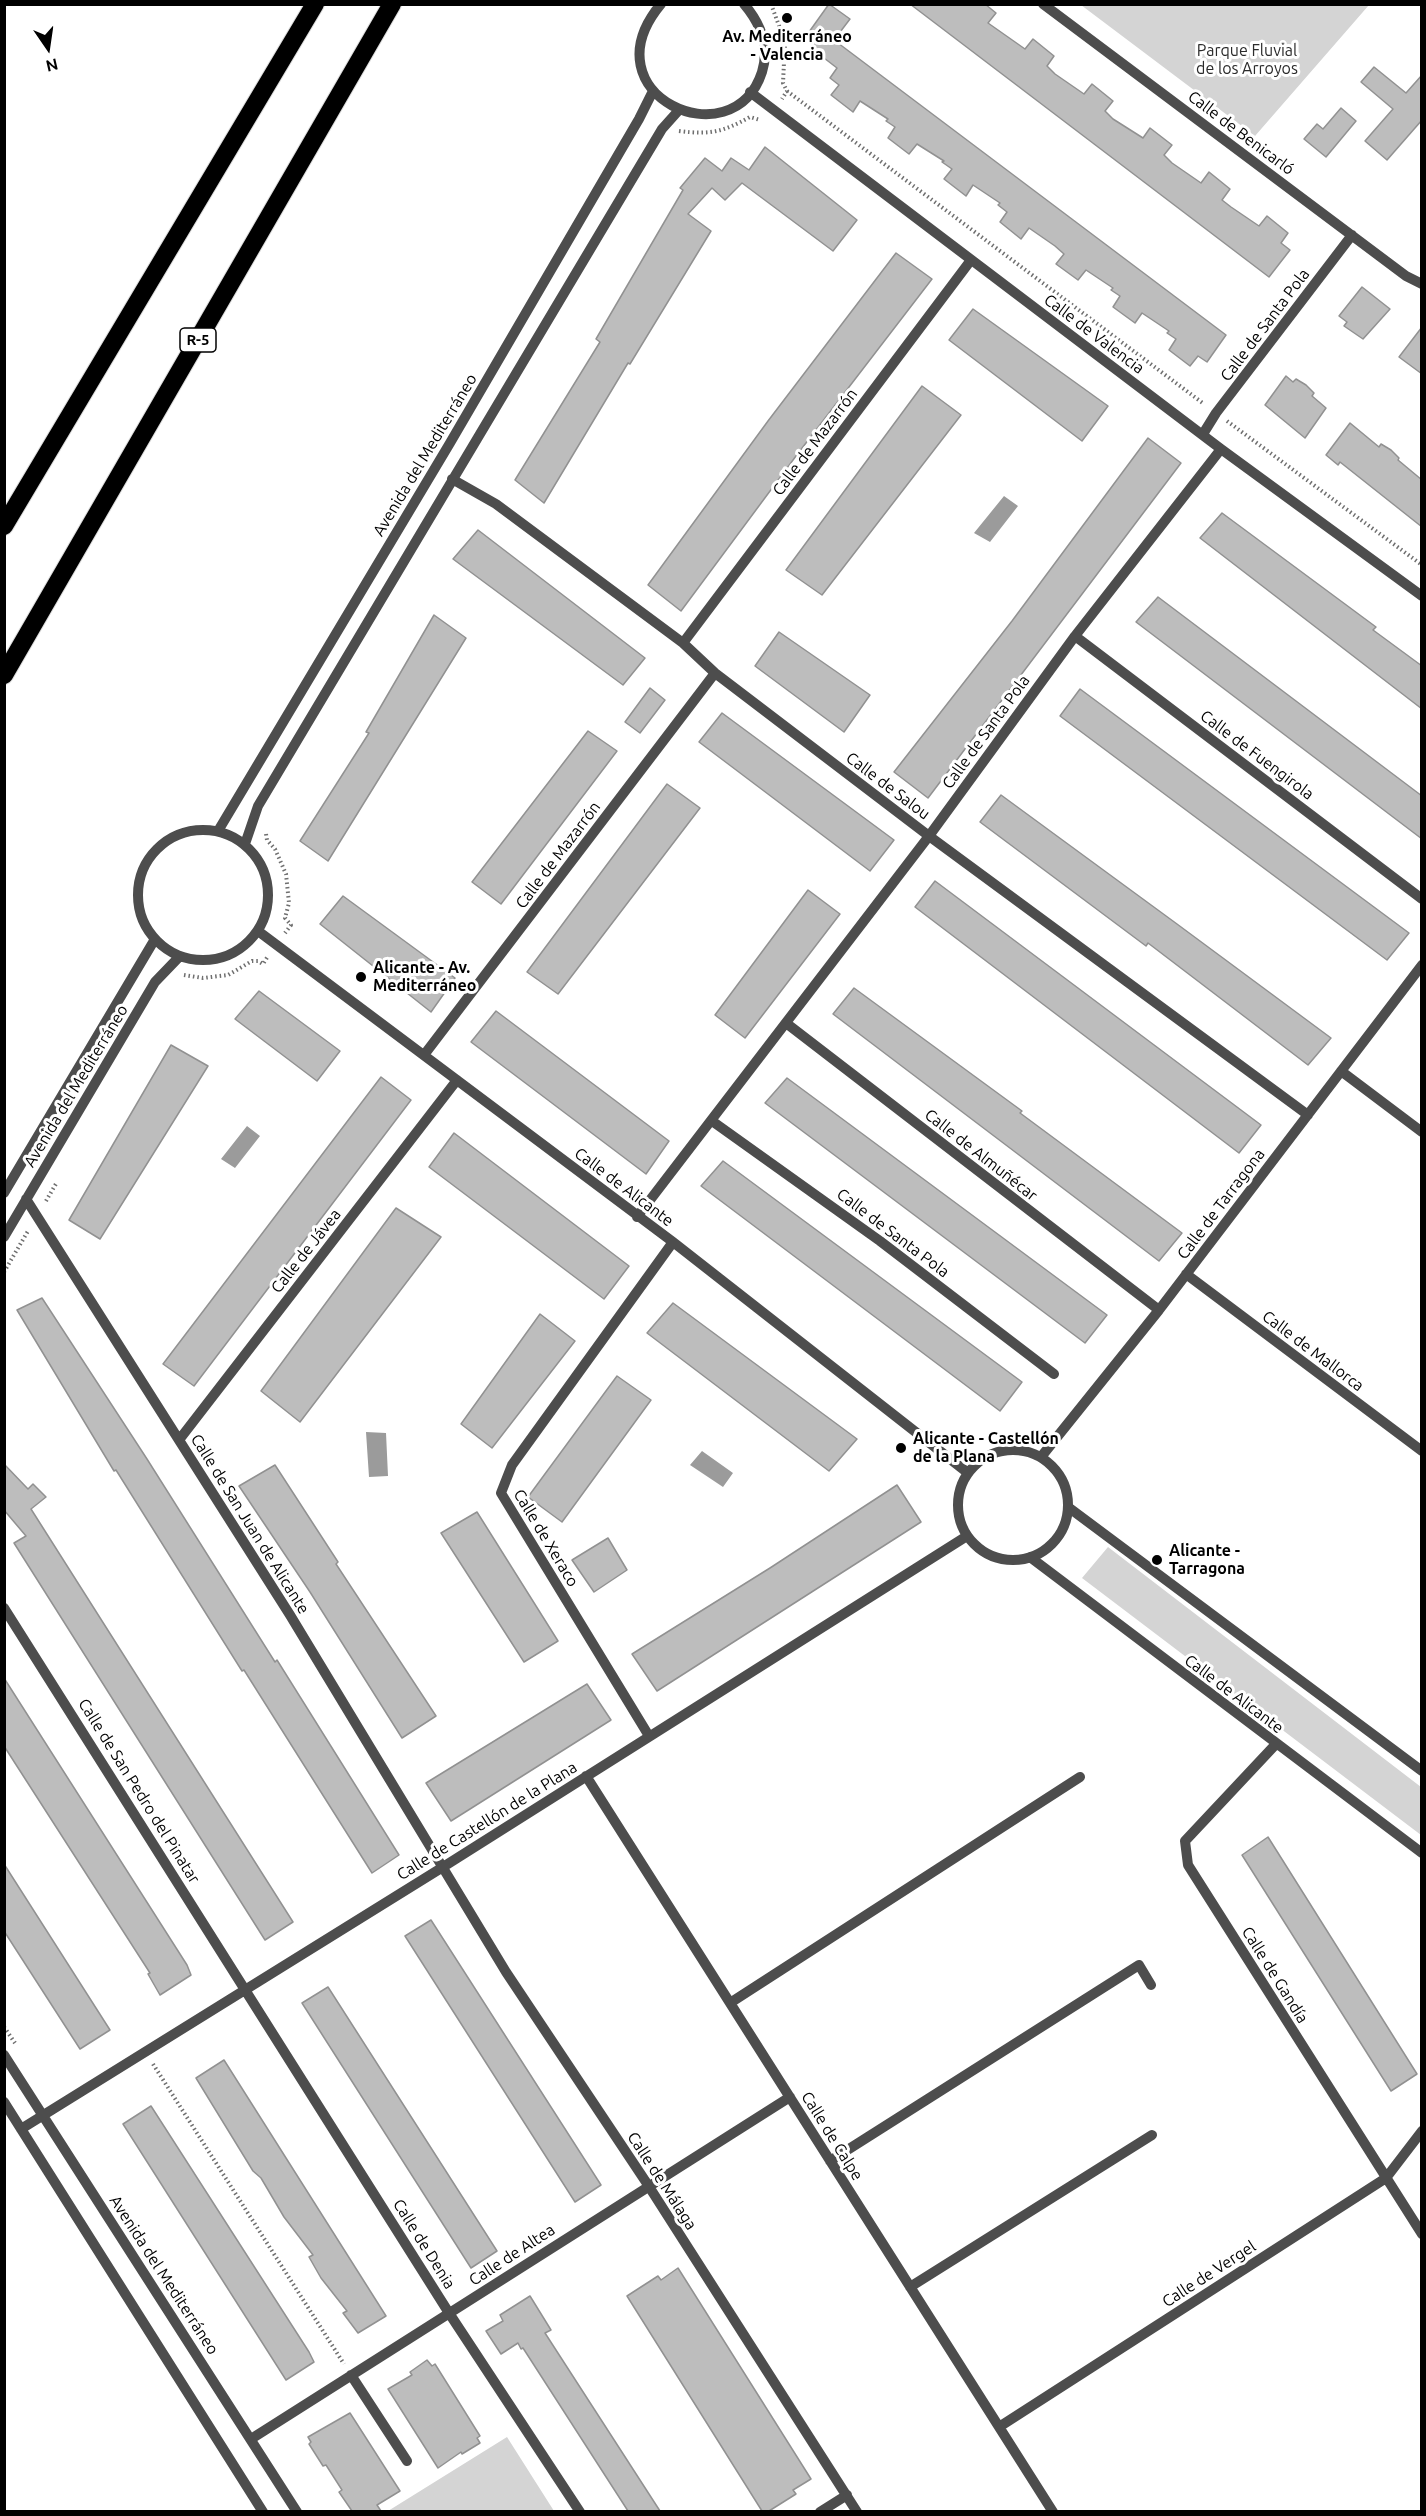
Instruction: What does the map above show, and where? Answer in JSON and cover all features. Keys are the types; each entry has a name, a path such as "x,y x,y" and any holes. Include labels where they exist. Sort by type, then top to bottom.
{"highway":[{"path":"4,526 315,4"},
{"name":"R-5","path":"4,675 392,4"}],"street":[{"path":"661,4 649,19 641,37 639,56 643,74 653,91 664,102 679,110 698,115 717,113 735,105 750,92 762,71 765,47 762,31 744,4"},
{"name":"Calle de Benicarló","path":"1043,4 1406,276 1422,284"},
{"name":"Avenida del Mediterráneo","path":"218,831 450,443 639,119 653,91"},
{"name":"Calle de Valencia","path":"750,92 1221,449 1422,596"},
{"path":"245,844 258,806 662,129 679,110"},
{"name":"Calle de Santa Pola","path":"1203,434 1216,413 1352,235"},
{"name":"Calle de Mazarrón","path":"683,643 971,260"},
{"name":"Calle de Santa Pola","path":"637,1217 929,836 1075,636 1221,449"},
{"name":"Calle de Salou","path":"453,479 496,504 683,643 715,673 929,836 1308,1116"},
{"name":"Calle de Fuengirola","path":"1075,636 1422,899"},
{"name":"Calle de Mazarrón","path":"424,1055 715,673"},
{"path":"198,830 218,831 245,844 260,862 268,885 267,909 258,931 243,947 224,957 202,960 180,956 155,939 144,921 139,902 140,881 147,862 160,846 177,835 198,830"},
{"name":"Calle de Alicante","path":"258,931 673,1242 968,1473"},
{"name":"Avenida del Mediterráneo","path":"4,1193 155,939"},
{"name":"Avenida del Mediterráneo","path":"4,1237 155,982 180,956"},
{"name":"Calle de Tarragona","path":"1041,1457 1159,1310 1422,965"},
{"name":"Calle de Almuñécar","path":"786,1023 1159,1310"},
{"path":"1341,1071 1422,1132"},
{"name":"Calle de Jávea","path":"179,1440 457,1080"},
{"name":"Calle de Santa Pola","path":"712,1120 880,1241 1054,1374"},
{"name":"Calle de San Juan de Alicante","path":"26,1199 290,1615 443,1867"},
{"name":"Calle de Xeraco","path":"649,1736 501,1493 512,1465 673,1242"},
{"name":"Calle de Mallorca","path":"1186,1274 1422,1451"},
{"path":"1010,1450 1026,1451 1041,1457 1053,1467 1067,1492 1068,1507 1065,1523 1057,1538 1045,1549 1030,1557 1002,1558 988,1554 967,1536 960,1521 958,1504 960,1487 968,1473 980,1461 994,1453 1010,1450"},
{"path":"1068,1507 1422,1771"},
{"name":"Calle de Castellón de la Plana","path":"21,2129 247,1990 967,1536"},
{"name":"Calle de Alicante","path":"1030,1557 1422,1853"},
{"name":"Calle de San Pedro del Pinatar","path":"4,1608 247,1990"},
{"name":"Calle de Gandía","path":"1276,1744 1185,1841 1188,1865 1422,2234"},
{"name":"Calle de Calpe","path":"586,1776 1053,2511"},
{"path":"730,2003 1080,1777"},
{"name":"Calle de Málaga","path":"443,1867 506,1972 648,2185 857,2511"},
{"path":"830,2161 1139,1965 1151,1985"},
{"name":"Calle de Denia","path":"247,1990 449,2313 580,2511"},
{"name":"Avenida del Mediterráneo","path":"4,2055 297,2511"},
{"name":"Calle de Altea","path":"251,2439 790,2097"},
{"path":"4,2102 262,2511"},
{"name":"Calle de Vergel","path":"999,2427 1386,2178 1422,2131"},
{"path":"910,2287 1152,2135"},
{"path":"351,2375 407,2461"},
{"path":"820,2511 847,2495"}],"path":[{"path":"787,92 1422,565"},
{"path":"145,2053 351,2375"}],"green space":[{"name":"Parque Fluvial de los Arroyos","path":"1081,5 1369,5 1255,136"},
{"path":"1108,1547 1421,1787 1421,1835 1082,1578"},
{"path":"507,2437 554,2511 388,2511"}],"shaded area":[{"path":"1004,496 1018,506 990,542 974,533"},
{"path":"247,1126 260,1136 235,1168 221,1159"},
{"path":"366,1432 386,1433 388,1476 369,1477"},
{"path":"702,1451 733,1473 723,1487 690,1465"}],"building":[{"path":"829,4 850,19 834,40 1226,335 1207,362 1198,356 1190,366 1169,350 1176,339 1167,333 1169,331 1142,313 1135,323 1113,307 1120,296 1111,290 1113,288 1086,270 1078,280 1056,264 1064,254 1029,228 1021,239 1000,222 1007,212 998,205 1000,203 973,185 966,196 944,179 952,169 942,162 944,161 917,144 909,154 888,138 895,127 886,121 888,119 860,101 853,112 831,95 839,85 830,78 837,68 811,48 819,38 809,32"},
{"path":"910,4 985,4 996,13 988,23 1025,49 1033,39 1054,56 1047,66 1055,74 1084,94 1092,84 1113,101 1105,111 1113,119 1143,138 1150,128 1172,145 1164,155 1172,163 1201,183 1209,172 1230,189 1222,200 1259,226 1267,216 1288,233 1281,243 1290,250 1269,277"},
{"path":"1374,67 1406,93 1422,75 1422,120 1387,160 1365,141 1393,109 1361,82"},
{"path":"1341,108 1356,121 1326,157 1304,139 1317,124 1323,129"},
{"path":"765,147 857,220 833,251 742,183 725,200 712,188 688,214 711,231 544,503 515,480 600,342 596,339 683,190 680,188 705,158 722,171 731,158 749,170"},
{"path":"896,253 932,279 681,611 648,585 768,421"},
{"path":"1362,287 1390,309 1363,339 1344,326 1347,322 1339,316"},
{"path":"973,309 1108,406 1082,441 949,340"},
{"path":"1422,327 1422,374 1399,357"},
{"path":"1286,376 1293,382 1296,379 1306,385 1314,393 1312,396 1326,408 1305,438 1265,405"},
{"path":"922,386 961,415 822,595 786,570"},
{"path":"1350,423 1379,447 1381,444 1391,450 1399,458 1398,460 1422,480 1422,527 1340,462 1338,465 1326,455"},
{"path":"1148,438 1181,463 928,798 894,772 1012,621"},
{"path":"1222,513 1376,627 1373,630 1422,666 1422,709 1200,538"},
{"path":"478,530 645,658 623,685 453,559"},
{"path":"1158,597 1422,796 1422,839 1136,622"},
{"path":"434,615 466,638 328,861 300,841 369,733 366,732"},
{"path":"779,632 870,695 844,732 755,666"},
{"path":"650,688 665,700 640,733 625,722"},
{"path":"1080,689 1409,933 1387,960 1060,716"},
{"path":"722,713 894,840 870,871 699,742"},
{"path":"588,731 617,751 501,904 472,882"},
{"path":"667,784 700,808 558,994 527,972"},
{"path":"1001,795 1331,1038 1308,1065 1148,943 1146,946 980,822"},
{"path":"935,881 1261,1125 1239,1153 915,907"},
{"path":"808,890 840,914 745,1038 715,1015"},
{"path":"343,896 455,978 431,1012 320,924"},
{"path":"854,988 1022,1111 1020,1113 1182,1233 1159,1261 833,1014"},
{"path":"259,991 340,1051 317,1081 235,1019"},
{"path":"496,1011 669,1141 646,1174 471,1042"},
{"path":"171,1045 208,1066 100,1239 69,1220"},
{"path":"381,1077 411,1100 194,1386 163,1364"},
{"path":"787,1078 1107,1315 1085,1343 765,1103"},
{"path":"454,1133 629,1266 604,1299 429,1167"},
{"path":"723,1161 1022,1382 1000,1411 701,1186"},
{"path":"396,1208 441,1237 300,1422 261,1391"},
{"path":"42,1298 275,1662 277,1660 399,1855 372,1873 116,1470 114,1471 17,1310"},
{"path":"673,1303 857,1439 829,1471 647,1333"},
{"path":"540,1314 575,1341 492,1448 461,1424"},
{"path":"617,1376 651,1400 562,1522 528,1497"},
{"path":"4,1464 28,1489 33,1484 46,1497 31,1509 293,1922 265,1940 14,1543 26,1536 4,1510"},
{"path":"275,1465 338,1562 336,1564 436,1716 402,1738 310,1592 239,1486"},
{"path":"897,1485 921,1522 657,1691 632,1654"},
{"path":"477,1512 558,1641 524,1662 441,1533"},
{"path":"608,1538 627,1570 594,1592 572,1560"},
{"path":"4,1678 187,1965 191,1975 160,1995 148,1974 150,1973 4,1746"},
{"path":"587,1684 611,1720 451,1821 426,1783"},
{"path":"1268,1837 1417,2074 1391,2091 1242,1855"},
{"path":"4,1864 110,2030 80,2049 4,1931"},
{"path":"431,1920 601,2185 575,2202 405,1936"},
{"path":"328,1987 497,2251 471,2268 302,2003"},
{"path":"224,2060 386,2316 358,2333 343,2313 347,2311 321,2278 309,2257 313,2255 284,2217 261,2178 253,2171 196,2078"},
{"path":"151,2106 314,2362 286,2380 123,2124"},
{"path":"678,2268 811,2479 793,2490 796,2494 769,2511 762,2511 627,2296 658,2276 661,2280"},
{"path":"530,2296 551,2330 545,2333 660,2511 628,2511 523,2348 521,2349 518,2343 501,2354 486,2331 503,2321 500,2315"},
{"path":"427,2360 432,2366 435,2364 480,2436 477,2438 480,2443 462,2454 461,2452 438,2468 388,2389 412,2375 410,2372"},
{"path":"350,2413 400,2491 377,2505 381,2511 352,2511 339,2492 342,2490 326,2465 323,2466 309,2444 311,2442 308,2437"}],"place":[{"name":"Av. Mediterráneo - Valencia","path":"787,18"},
{"name":"Alicante - Av. Mediterráneo","path":"361,977"},
{"name":"Alicante - Castellón de la Plana","path":"901,1448"},
{"name":"Alicante - Tarragona","path":"1157,1560"}]}
